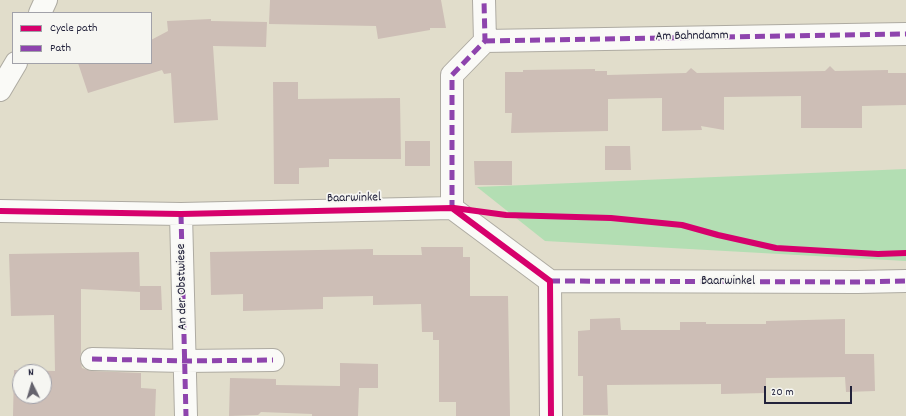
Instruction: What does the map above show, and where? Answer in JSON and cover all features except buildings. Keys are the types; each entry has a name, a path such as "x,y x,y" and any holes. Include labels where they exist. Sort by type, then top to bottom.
{"street":[{"path":"40,12 46,0"},
{"path":"484,0 485,41 452,74 452,208 550,281 551,416"},
{"name":"Am Bahndamm","path":"485,41 904,32"},
{"path":"0,90 15,64"},
{"name":"Baarwinkel","path":"0,211 181,214 452,208"},
{"name":"An der Obstwiese","path":"181,214 186,416"},
{"name":"Baarwinkel","path":"550,281 906,282"},
{"path":"92,359 273,360"}],"green space":[{"path":"906,169 906,261 545,241 477,187"}],"marked path":[{"path":"454,208 452,208 452,75 485,41 484,0"},
{"path":"485,41 906,34"},
{"path":"181,214 186,416"},
{"path":"550,281 906,281"},
{"path":"92,359 185,361 273,360"}],"cycle path":[{"path":"0,211 181,214 452,208 550,281 551,416"},
{"path":"454,208 506,215 611,218 682,225 776,248 878,254 906,253"}]}
